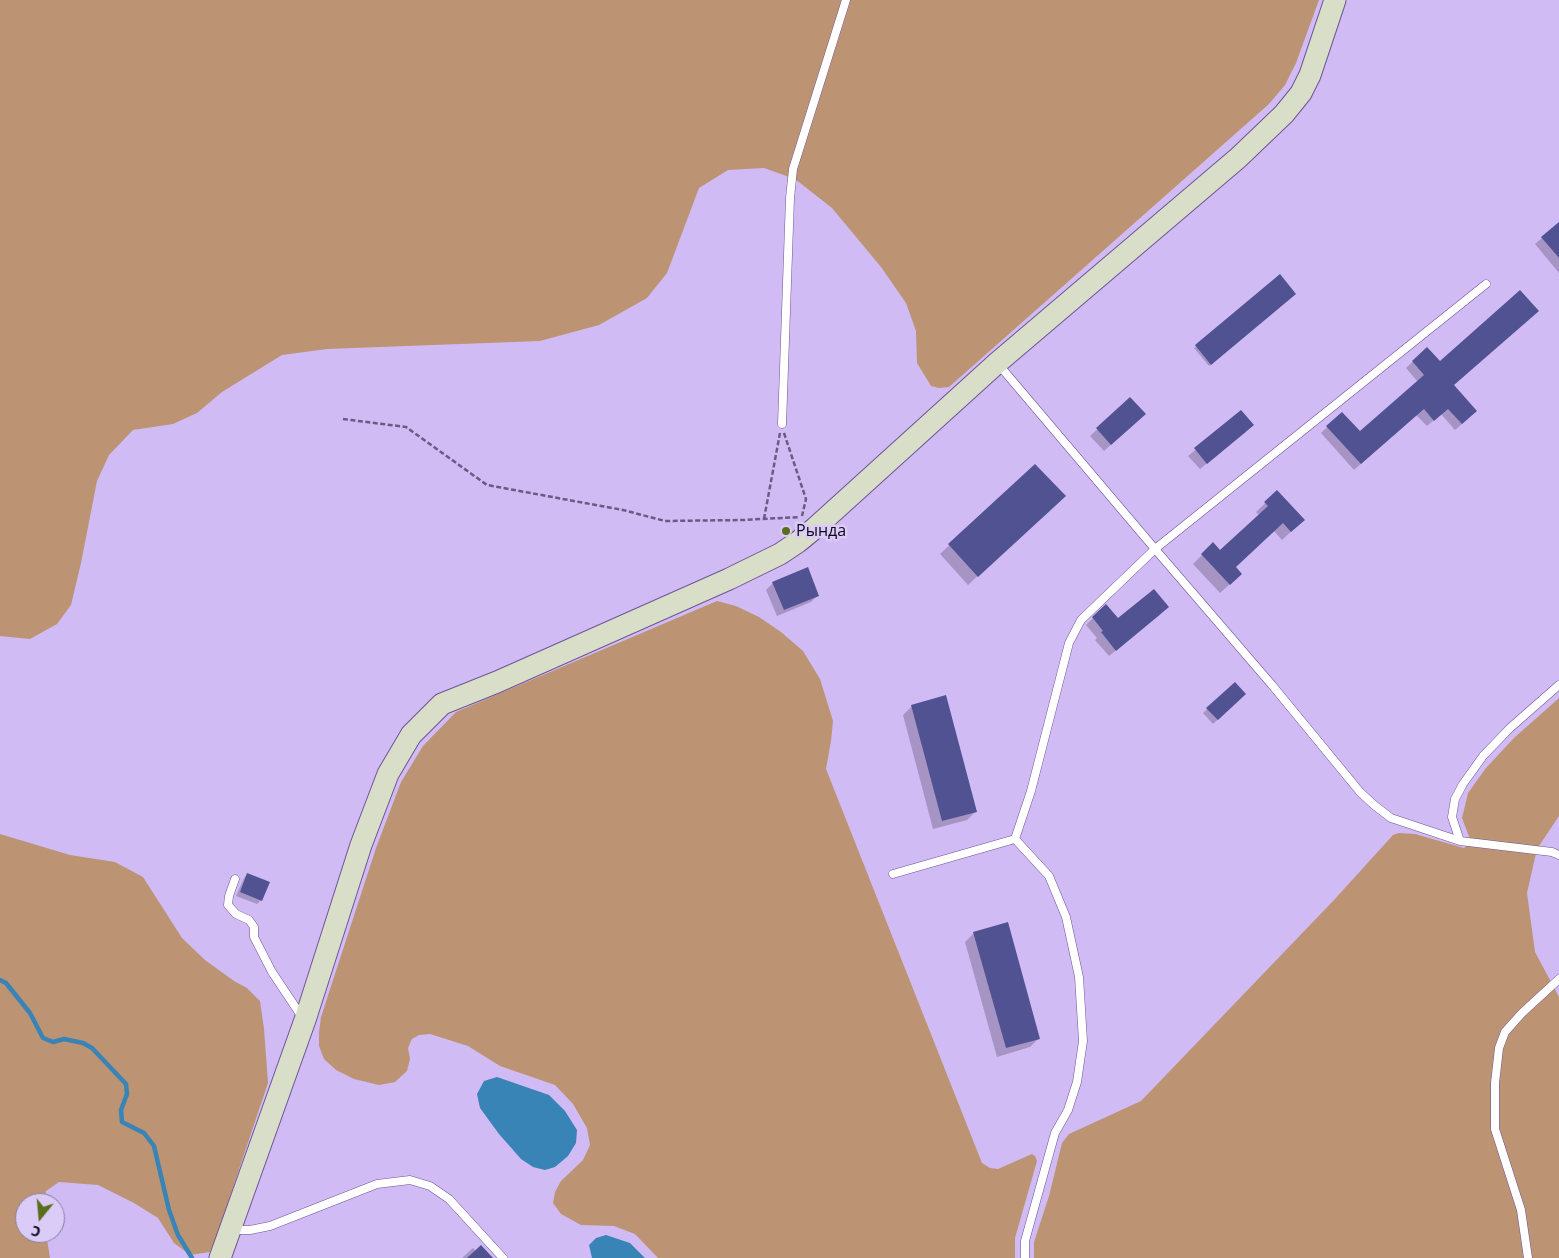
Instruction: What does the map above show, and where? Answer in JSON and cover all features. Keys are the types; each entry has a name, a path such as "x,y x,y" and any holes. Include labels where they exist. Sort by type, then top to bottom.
{"main road":[{"path":"220,1258 304,1020 360,844 388,774 411,735 442,704 497,682 703,591 780,554 815,528 997,363 1238,158 1284,114 1301,93 1318,54 1336,0"}],"lane":[{"path":"782,424 790,198 793,169 846,0"},
{"path":"1015,840 1031,791 1069,643 1081,620 1155,550 1486,284"},
{"path":"997,363 1360,792 1374,806 1391,818 1460,841 1552,852 1559,855"},
{"path":"1460,841 1452,817 1455,799 1463,784 1483,756 1510,728 1559,685"},
{"path":"892,874 1015,840"},
{"path":"1015,840 1049,876 1066,917 1079,977 1083,1041 1074,1091 1068,1110 1055,1133 1025,1240 1025,1258"},
{"path":"235,879 228,905 236,914 248,920 254,927 254,937 272,972 304,1020"},
{"path":"1528,1258 1521,1210 1496,1129 1495,1083 1499,1048 1505,1032 1522,1013 1559,979"},
{"path":"230,1230 250,1230 270,1226 377,1184 410,1180 430,1186 449,1199 503,1258"}],"path":[{"path":"343,418 406,427 486,485 623,510 665,521 801,517 806,498 782,424"},
{"path":"764,519 782,424"}],"shaded area":[{"path":"0,0 1319,0 1296,63 1285,85 1269,104 949,387 939,388 931,386 917,363 916,331 906,303 881,267 832,208 795,179 764,168 728,170 699,188 667,273 647,298 599,325 540,341 327,349 282,355 222,392 197,413 173,424 133,430 109,455 97,481 71,605 57,624 30,639 0,636"},
{"path":"717,601 736,606 759,617 781,632 803,651 820,679 833,721 826,769 982,1163 990,1168 998,1169 1032,1154 1037,1161 1015,1238 1015,1258 658,1258 635,1234 614,1226 581,1225 561,1214 553,1203 555,1192 561,1181 583,1160 590,1145 587,1128 573,1104 555,1085 500,1066 468,1046 430,1034 419,1035 412,1039 408,1048 410,1059 407,1071 395,1082 379,1085 354,1079 336,1070 324,1059 319,1046 321,1017 376,848 401,782 423,746 456,712"},
{"path":"1559,698 1559,816 1537,849 1527,893 1535,952 1559,997 1559,1258 1034,1258 1034,1242 1049,1196 1062,1143 1069,1134 1141,1101 1334,900 1393,835 1399,833 1415,834 1464,848 1469,844 1470,839 1462,818 1468,793 1486,768 1514,738"},
{"path":"0,834 70,855 115,862 143,877 182,938 205,960 247,988 260,1001 268,1083 210,1252 190,1255 174,1243 158,1218 134,1203 98,1185 59,1182 46,1193 15,1193 15,1243 48,1243 50,1258 0,1258"}],"water":[{"path":"497,1077 549,1095 565,1111 577,1130 576,1143 568,1156 555,1167 545,1170 533,1167 521,1159 480,1108 477,1094 484,1081"},
{"path":"606,1235 630,1243 645,1258 592,1258 589,1245 596,1238"}],"building":[{"path":"1559,222 1559,258 1541,237"},
{"path":"1280,274 1296,294 1211,365 1195,345"},
{"path":"1520,290 1539,311 1454,385 1477,411 1462,424 1448,409 1434,421 1424,409 1361,464 1326,426 1342,412 1360,431 1424,375 1412,361 1427,347 1440,361"},
{"path":"1130,397 1146,414 1111,445 1096,428"},
{"path":"1241,410 1254,425 1207,464 1194,448"},
{"path":"1035,464 1066,496 978,577 948,544"},
{"path":"1277,490 1305,520 1291,532 1283,523 1236,567 1242,574 1230,585 1201,554 1213,542 1220,550 1268,506 1264,502"},
{"path":"808,567 819,596 784,610 772,582"},
{"path":"1154,589 1169,607 1116,651 1092,617 1106,604 1118,618"},
{"path":"1235,682 1246,694 1218,720 1206,708"},
{"path":"946,695 977,812 942,821 911,705"},
{"path":"247,873 270,882 262,901 240,892"},
{"path":"1008,922 1040,1039 1006,1048 973,932"},
{"path":"481,1245 493,1258 467,1258"}],"waterway":[{"path":"0,980 6,983 30,1013 43,1038 53,1042 64,1039 83,1043 92,1048 126,1084 127,1094 121,1110 122,1122 144,1133 154,1146 169,1210 178,1235 192,1258"}],"place":[{"name":"Рында","path":"786,531"}]}
